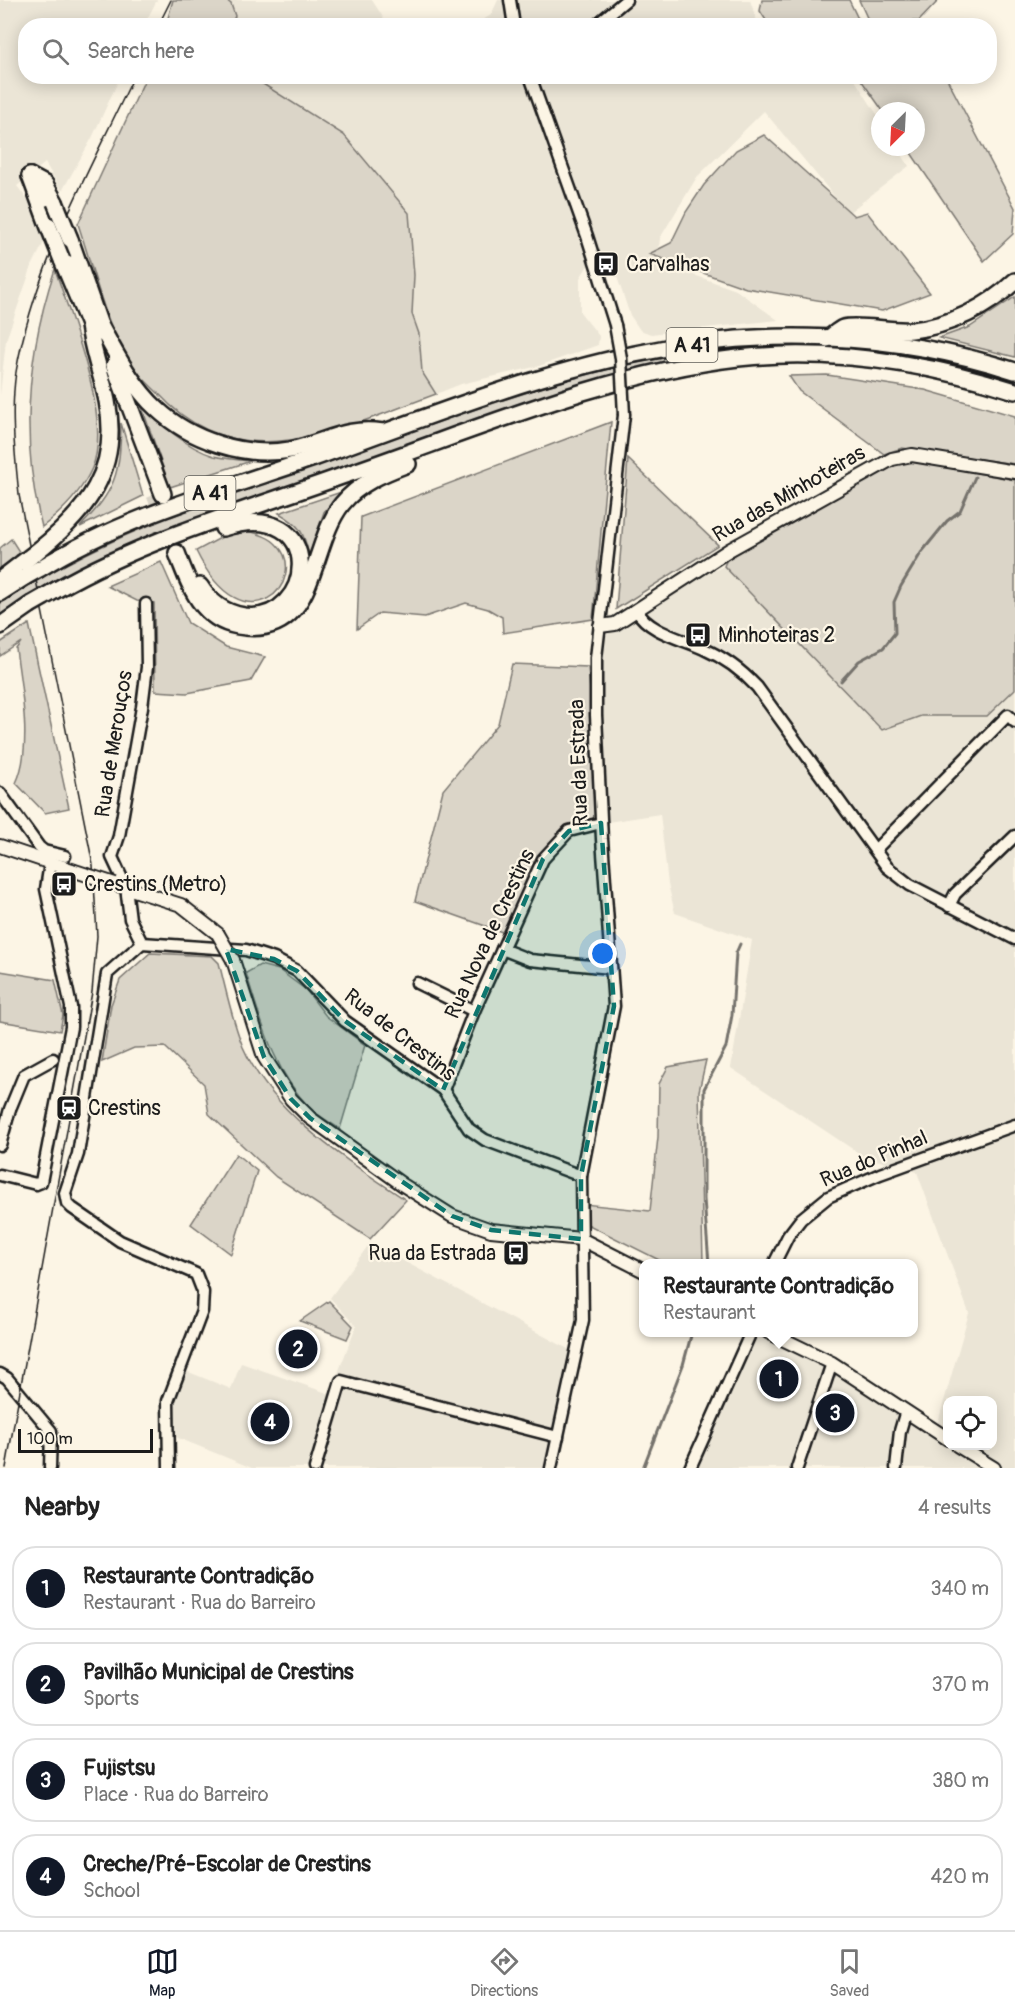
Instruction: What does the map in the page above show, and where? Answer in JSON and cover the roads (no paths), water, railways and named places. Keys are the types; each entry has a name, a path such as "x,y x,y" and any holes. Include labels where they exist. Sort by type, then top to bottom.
{"highway":[{"path":"159,494 95,325 70,239 55,202 45,184 30,176 62,260 95,325 122,366 156,408 177,424 209,440 254,451 289,450 362,428 386,432"},
{"path":"827,339 842,328 913,330 946,322 976,310 1002,294 1015,281"},
{"path":"0,580 24,570 35,553 77,515 94,492 107,463 110,421 107,400 91,344 95,325"},
{"name":"A 41","path":"0,593 24,570 39,568 101,536 183,503 560,373 637,354 747,340 827,339 881,342 940,352 1015,371"},
{"name":"A 41","path":"0,626 30,605 106,564 185,532 631,378 740,358 818,356 874,360 960,375 1015,391"},
{"path":"185,532 208,534 242,523 270,524 280,528 294,542 302,563 296,584 285,602 274,612 254,617 229,613 208,598 181,553 197,599 219,621 245,627 263,627 278,622 298,605 306,591 324,538 344,502 374,478 415,461 423,448"}],"main road":[{"name":"Rua das Minhoteiras","path":"600,626 615,624 729,550 892,459 912,455 1015,472"},
{"path":"0,846 181,905 218,934 233,960 264,1057 291,1100 310,1118 403,1185 452,1216 491,1230 581,1239 639,1268"},
{"path":"778,1337 832,1363 873,1388 905,1414 943,1436"},
{"path":"965,1450 994,1468"}],"street":[{"path":"510,0 513,18"},
{"path":"605,18 626,0"},
{"name":"Rua da Estrada","path":"533,84 587,236 615,326 621,358 624,415 600,626 596,714 614,1006 581,1176 583,1320 551,1468"},
{"name":"Rua de Merouços","path":"142,943 130,919 112,857 119,836 143,697 147,667 146,604"},
{"path":"636,610 653,628 705,649 745,674 757,687 875,850 898,877 1015,939"},
{"path":"875,850 1008,715 1015,722"},
{"path":"0,793 39,847 44,851 64,856"},
{"name":"Rua Nova de Crestins","path":"443,1090 474,1011 543,859 569,831 601,823"},
{"path":"949,906 955,894 1015,836"},
{"path":"0,1175 39,1184 46,1161 72,1016 46,890 50,863"},
{"path":"142,943 107,974 78,1154 65,1193 67,1203 120,1241 196,1274 202,1292 202,1311 168,1401 169,1468"},
{"name":"Rua de Crestins","path":"142,943 246,950 274,959 297,971 345,1021 443,1090 469,1129 485,1140 581,1176"},
{"path":"502,949 530,960 611,968"},
{"path":"417,983 474,1011"},
{"path":"0,1145 10,1109 24,1075 53,1059"},
{"name":"Rua do Pinhal","path":"776,1259 788,1236 801,1219 828,1197 880,1174 1015,1125"},
{"path":"690,1468 749,1337"},
{"path":"797,1468 832,1363"},
{"path":"0,1374 7,1378 51,1431 50,1468"},
{"path":"315,1468 341,1381 558,1437"},
{"path":"896,1468 900,1431 905,1414"}],"waterway":[{"path":"841,681 859,661 883,648 895,633 894,602 901,586 921,553 947,521 960,511 975,477"},
{"path":"709,1259 704,1199 704,1089 726,1047 732,1015 736,953 740,944"},
{"path":"643,1468 683,1365 691,1337"}],"tunnel":[{"path":"154,495 177,553"}],"tram line":[{"path":"162,18 171,0"},
{"path":"6,1468 92,992 97,936 93,865 19,495 14,434 14,387 24,333 49,258 130,84"}],"place":[{"name":"Carvalhas","path":"606,264"},
{"name":"Minhoteiras 2","path":"698,635"},
{"name":"Crestins (Metro)","path":"64,884"},
{"name":"Crestins","path":"69,1108"},
{"name":"Rua da Estrada","path":"516,1253"},
{"name":"Pavilhão Municipal de Crestins","path":"298,1349"},
{"name":"Restaurante Contradição","path":"779,1379"},
{"name":"Fujistsu","path":"835,1413"},
{"name":"Creche/Pré-Escolar de Crestins","path":"270,1422"}]}
